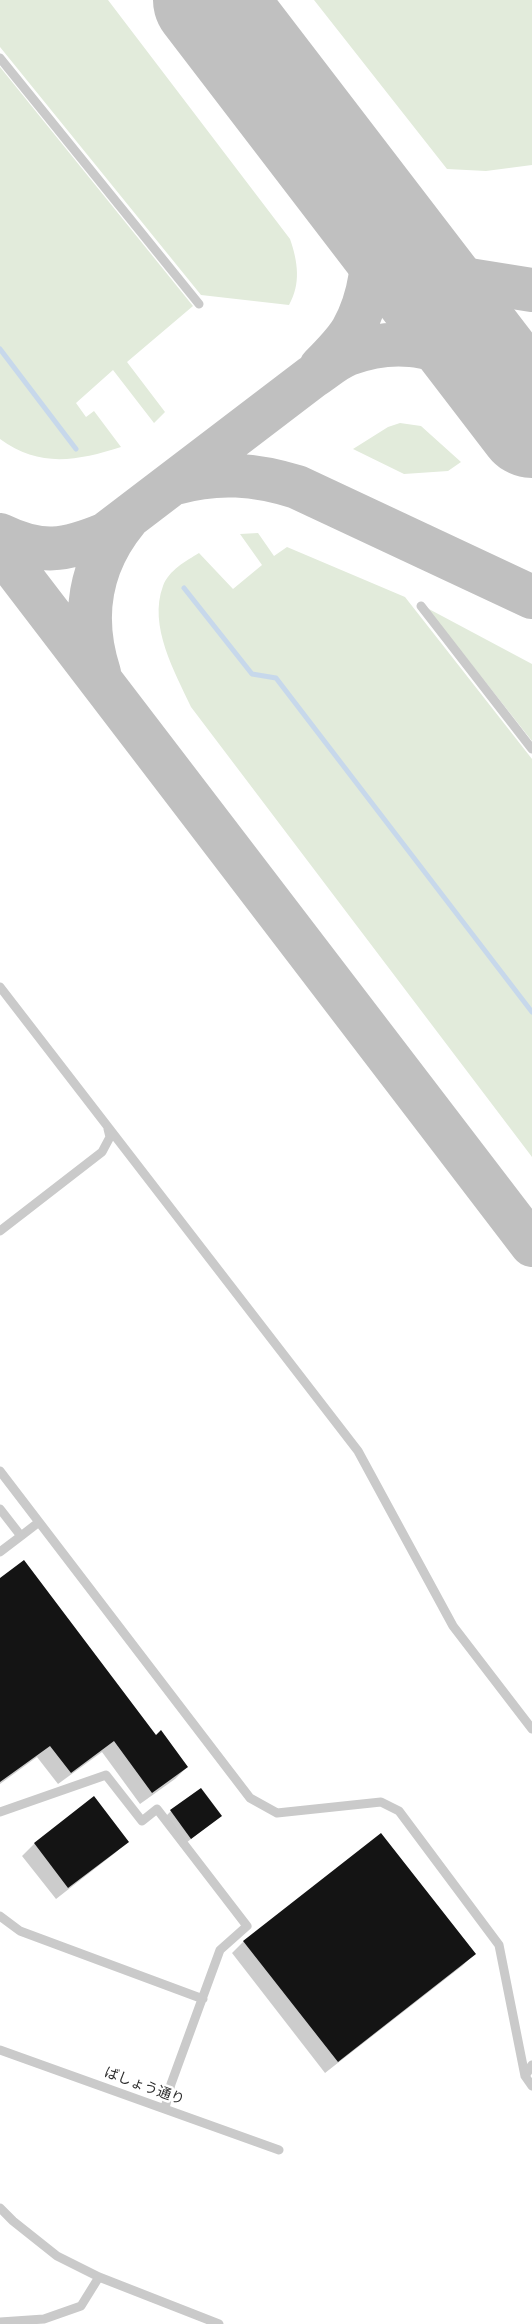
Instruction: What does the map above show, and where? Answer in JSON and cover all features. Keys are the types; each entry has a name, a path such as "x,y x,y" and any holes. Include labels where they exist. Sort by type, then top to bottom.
{"lane":[{"path":"0,58 199,304"},
{"path":"421,606 532,749"},
{"path":"0,987 358,1451 453,1626 532,1729"},
{"path":"0,1231 102,1152 110,1137 107,1126"},
{"path":"0,1471 250,1798 277,1813 381,1802 398,1811 499,1945 525,2076 532,2086"},
{"path":"0,1509 21,1536"},
{"path":"0,1552 39,1522"},
{"path":"0,1812 106,1775 142,1821 157,1809 247,1926 220,1950 171,2084 165,2108"},
{"path":"0,1916 20,1931 203,1998"},
{"name":"ばしょう通り","path":"0,2050 279,2150"},
{"path":"525,2076 532,2065"},
{"path":"0,2208 13,2221 57,2256 99,2277 219,2324"},
{"path":"0,2322 44,2319 81,2306 99,2277"}],"green space":[{"path":"0,0 108,0 290,239 295,256 297,281 289,305 201,295 0,47"},
{"path":"314,0 532,0 532,165 486,171 447,169"},
{"path":"0,67 193,306 127,362 165,412 154,423 113,370 76,403 86,417 94,411 121,447 105,452 74,458 44,458 15,448 0,439"},
{"path":"400,423 421,426 461,462 448,471 404,474 353,449 388,427"},
{"path":"258,533 274,556 287,547 405,597 532,759 532,1157 191,707 171,664 161,633 159,617 159,601 163,586 169,575 178,566 199,553 233,589 262,565 240,534"},
{"path":"427,608 532,664 532,741"}],"building":[{"path":"24,1560 156,1735 161,1730 188,1767 152,1793 114,1741 71,1773 50,1746 0,1782 0,1578"},
{"path":"201,1788 222,1816 191,1839 170,1810"},
{"path":"94,1796 129,1842 68,1888 34,1843"},
{"path":"381,1833 476,1954 338,2062 243,1941"}],"waterway":[{"path":"0,349 76,449"},
{"path":"184,588 252,674 276,678 532,1012"}],"taxiway":[{"path":"321,367 349,336 359,318 371,276 375,217"},
{"path":"409,262 469,280 532,290"},
{"path":"0,535 28,546 53,548 78,544 106,534 312,377 348,354 367,348 402,344 435,349 487,364"},
{"path":"175,483 206,477 236,476 266,479 297,487 532,597"},
{"path":"99,673 90,632 92,592 104,555 127,519"},
{"path":"0,549 532,1245"}],"runway":[{"path":"208,0 532,423"}]}
